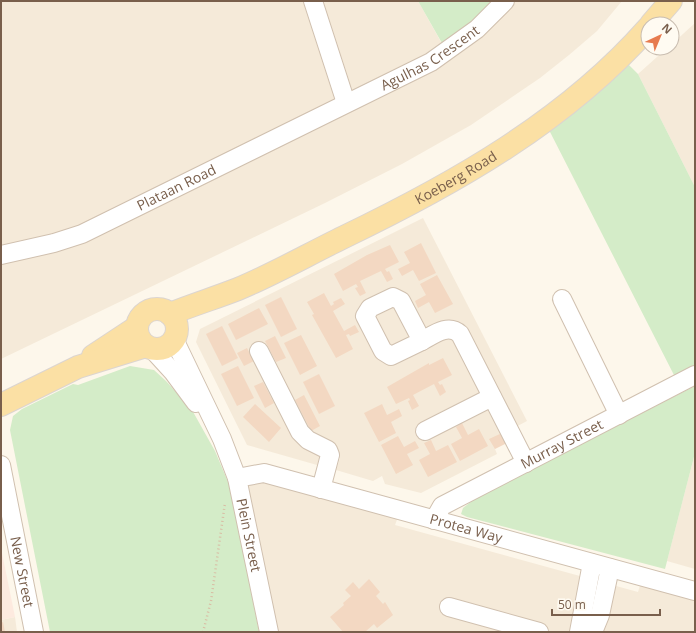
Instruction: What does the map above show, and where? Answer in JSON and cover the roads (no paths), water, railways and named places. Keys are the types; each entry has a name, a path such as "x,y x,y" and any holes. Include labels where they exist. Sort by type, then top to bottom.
{"main road":[{"path":"658,16 671,1"},
{"name":"Koeberg Road","path":"173,329 238,289 396,212 490,158 536,127 594,81 640,37"},
{"path":"78,368 149,348 165,348 173,329 159,309 149,310 140,318 137,327 138,336 149,348"},
{"path":"1,405 78,368 137,327"}],"street":[{"path":"313,1 346,103"},
{"name":"Agulhas Crescent","path":"346,103 441,56 477,29 505,1"},
{"name":"Plataan Road","path":"1,255 54,243 82,234 346,103"},
{"path":"562,299 619,415"},
{"name":"Plein Street","path":"173,329 222,439 237,478 269,632"},
{"path":"422,341 445,329 457,332 526,463"},
{"name":"Plein Street","path":"149,348 173,372 222,439"},
{"path":"259,351 300,432 308,440 328,450 330,455 321,489"},
{"name":"Murray Street","path":"434,520 442,506 695,375"},
{"path":"425,432 492,397"},
{"name":"New Street","path":"1,465 5,505 34,632"},
{"name":"Protea Way","path":"237,478 264,473 695,591"},
{"path":"579,632 592,563"},
{"path":"593,632 600,615 610,568"},
{"path":"449,607 539,632"}]}
